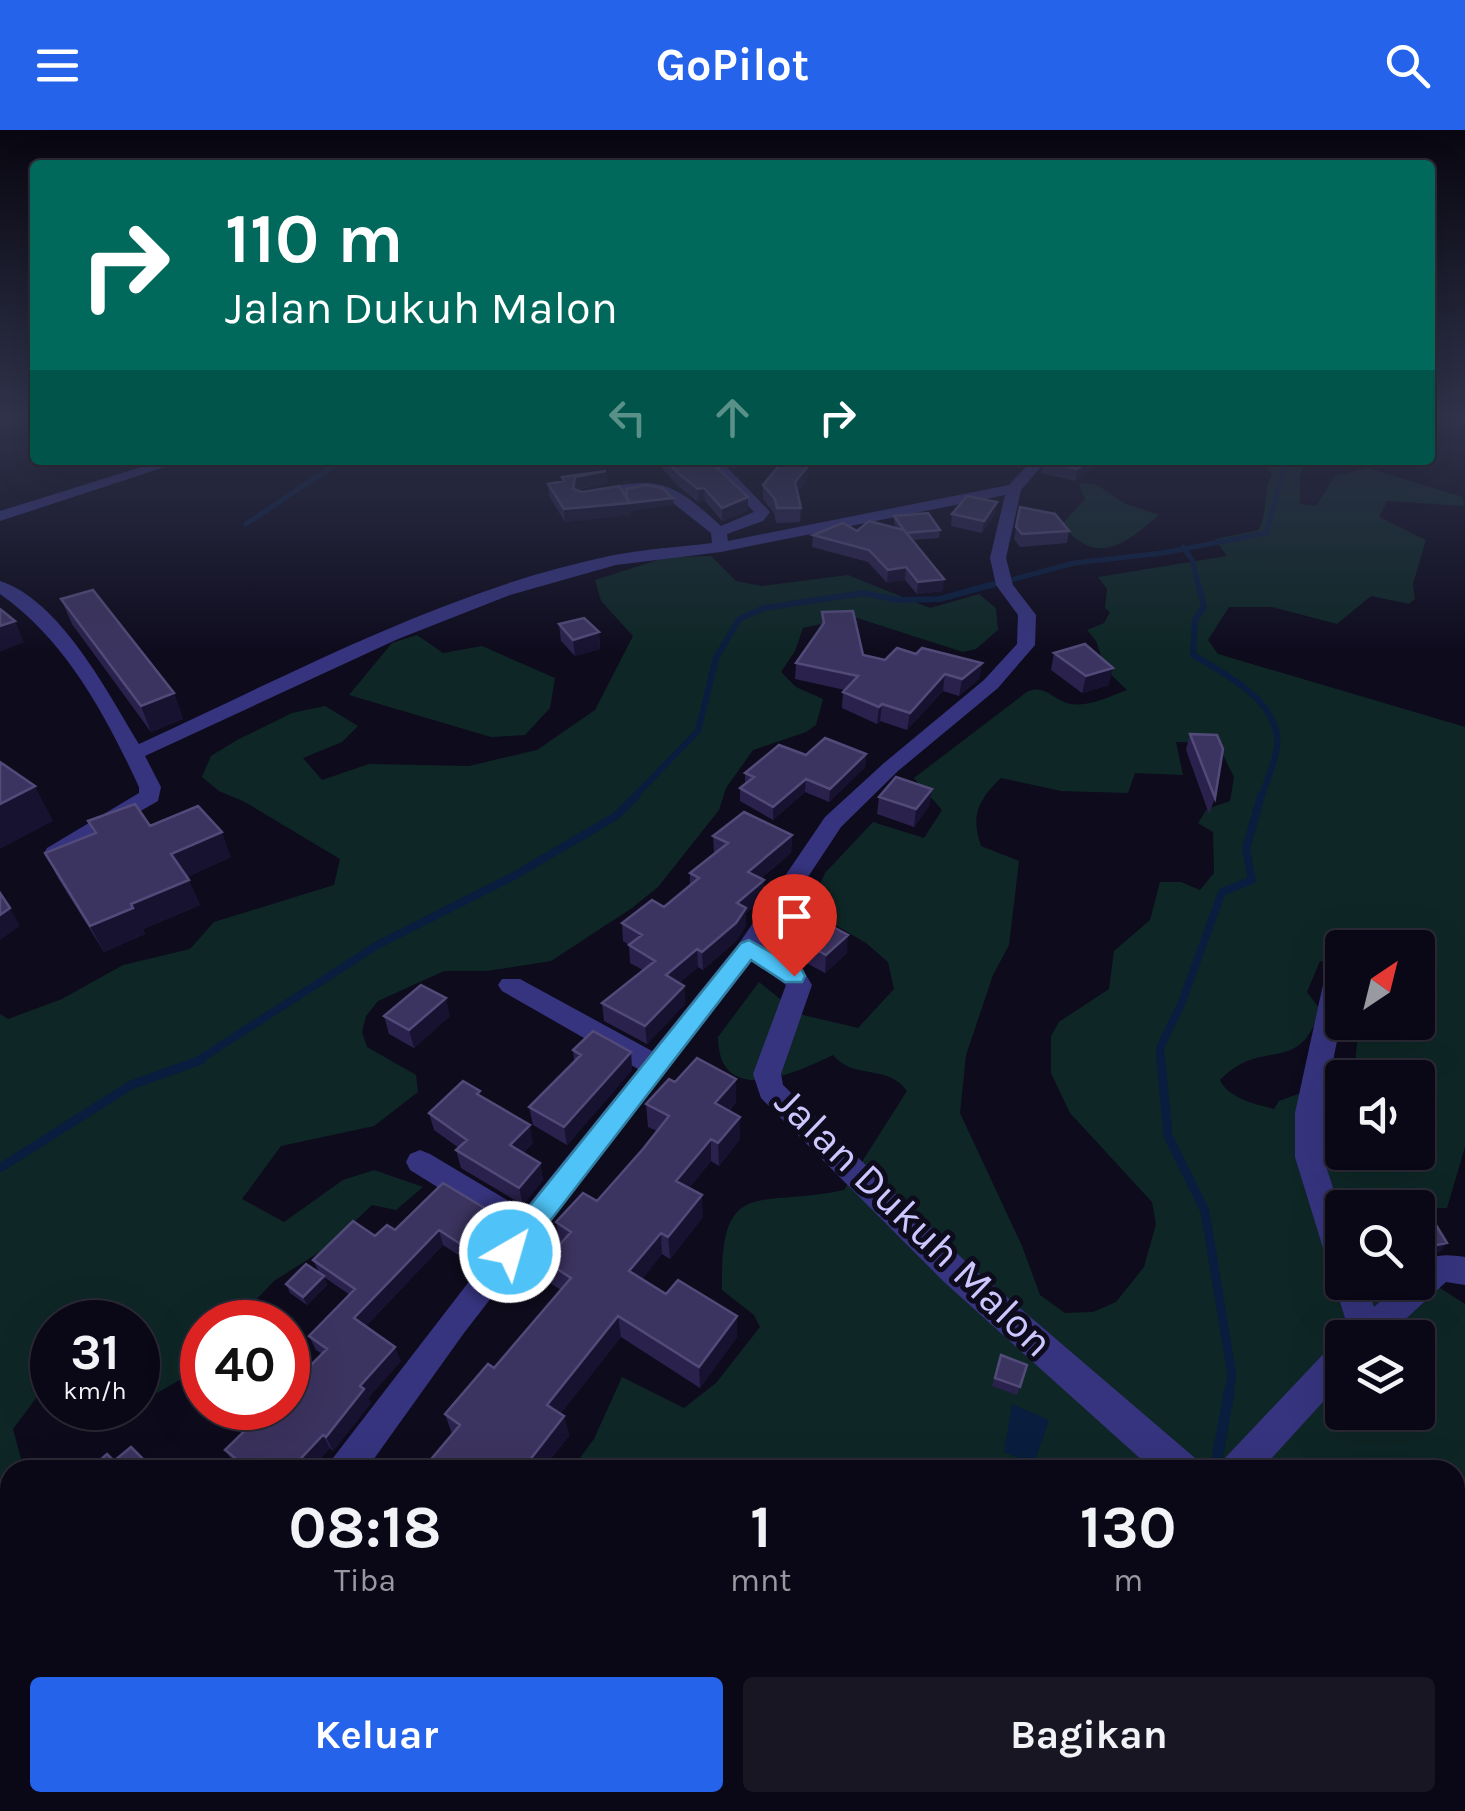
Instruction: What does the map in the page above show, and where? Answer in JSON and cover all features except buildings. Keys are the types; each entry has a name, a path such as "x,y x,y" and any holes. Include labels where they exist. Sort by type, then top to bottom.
{"street":[{"path":"0,516 65,495"},
{"path":"676,495 720,540"},
{"path":"720,540 762,512 746,495"},
{"path":"134,754 504,590 615,560 977,495"},
{"path":"352,1460 453,1323 749,948 833,822 890,768 992,684 1026,645 1027,616 1003,582 998,558 1013,495"},
{"path":"0,586 29,607 71,651 150,787 150,796 55,852"},
{"name":"Jalan Dukuh Malon","path":"749,948 794,976 799,985 767,1074 771,1090 954,1271 1167,1460"},
{"path":"512,985 654,1066"},
{"path":"1325,1040 1309,1113 1309,1158 1325,1207"},
{"path":"420,1162 529,1228"},
{"path":"1382,1320 1440,1267 1465,1271"},
{"path":"1246,1460 1325,1377"}],"green space":[{"path":"1083,495 1113,495 1159,515 1121,543 1098,548 1074,537 1062,524 1085,499"},
{"path":"1266,495 1300,495 1300,504 1316,506 1323,495 1457,495 1462,497 1465,506 1387,501 1379,517 1426,540 1413,584 1415,599 1409,604 1371,596 1337,624 1272,607 1229,607 1208,640 1218,654 1465,727 1465,1147 1447,1208 1435,1208 1435,1190 1325,1190 1325,1300 1435,1300 1435,1285 1465,1304 1465,1460 578,1460 594,1439 622,1377 684,1408 716,1383 760,1327 754,1315 722,1290 723,1253 728,1228 737,1212 767,1199 844,1190 907,1091 891,1078 850,1067 833,1055 761,1080 744,1079 731,1072 722,1059 718,1037 759,982 799,1014 858,1028 894,989 888,962 866,943 808,909 825,873 873,822 924,838 942,810 914,778 1028,691 1040,690 1079,705 1127,690 1106,670 1096,641 1087,630 1104,623 1110,612 1105,608 1107,589 1098,577 1227,556 1215,539 1258,530","holes":["1176,742 1217,743 1234,777 1230,801 1207,809 1198,823 1213,832 1214,873 1200,890 1181,882 1160,882 1150,920 1114,951 1109,989 1059,1022 1051,1036 1051,1073 1070,1113 1152,1202 1156,1224 1144,1267 1116,1302 1093,1312 1065,1313 1040,1295 1022,1246 960,1113 966,1055 993,975 1009,945 1019,861 981,846 976,825 979,808 1001,778 1061,791 1128,793 1135,773 1183,775","1325,930 1435,930 1435,1040 1357,1040 1355,1060 1435,1060 1435,1170 1325,1170 1325,1084 1279,1101 1274,1109 1236,1096 1220,1080 1251,1060 1291,1050 1302,1043 1320,1009 1307,992 1320,961 1325,962"]},
{"path":"711,556 736,581 762,586 848,575 930,608 979,594 996,608 998,630 976,649 963,652 854,617 803,628 795,651 781,672 796,687 823,699 816,725 753,750 726,788 719,810 658,887 551,961 487,971 444,971 378,1001 366,1016 362,1032 367,1047 416,1075 418,1092 374,1126 281,1146 242,1199 284,1222 343,1180 374,1170 423,1187 396,1210 372,1205 329,1246 274,1281 256,1300 180,1300 180,1380 160,1391 160,1300 30,1300 30,1406 13,1429 21,1460 0,1460 0,1014 8,1019 62,999 123,965 190,949 214,922 334,885 340,859 245,802 219,791 202,777 211,756 237,740 292,713 325,706 358,726 342,742 303,758 322,780 369,764 469,766 537,750 595,710 633,636 601,601 595,580 667,557"},
{"path":"417,635 443,653 482,646 555,678 550,708 525,735 491,737 349,695 392,643"}],"water":[{"path":"1012,1404 1049,1420 1035,1460 1004,1452"}],"waterway":[{"path":"246,524 289,495"},
{"path":"1184,549 1266,533 1277,495"},
{"path":"985,587 1074,563 1184,549"},
{"path":"1184,549 1192,560 1199,587"},
{"path":"633,798 698,731 716,658 739,619 764,608 863,593 898,600 940,599 994,584"},
{"path":"1198,584 1204,607 1195,620 1193,655 1256,698 1273,722 1276,750 1261,798"},
{"path":"196,1062 379,944 512,877 616,816 636,796"},
{"path":"1161,1063 1160,1048 1182,1002 1222,892 1252,880 1246,849 1261,796"},
{"path":"196,1062 201,1060"},
{"path":"1161,1060 1168,1136 1205,1211 1232,1375 1228,1395"},
{"path":"0,1168 131,1085 196,1062"},
{"path":"1217,1460 1229,1393"}],"route":[{"path":"510,1252 749,948 794,976"}]}
